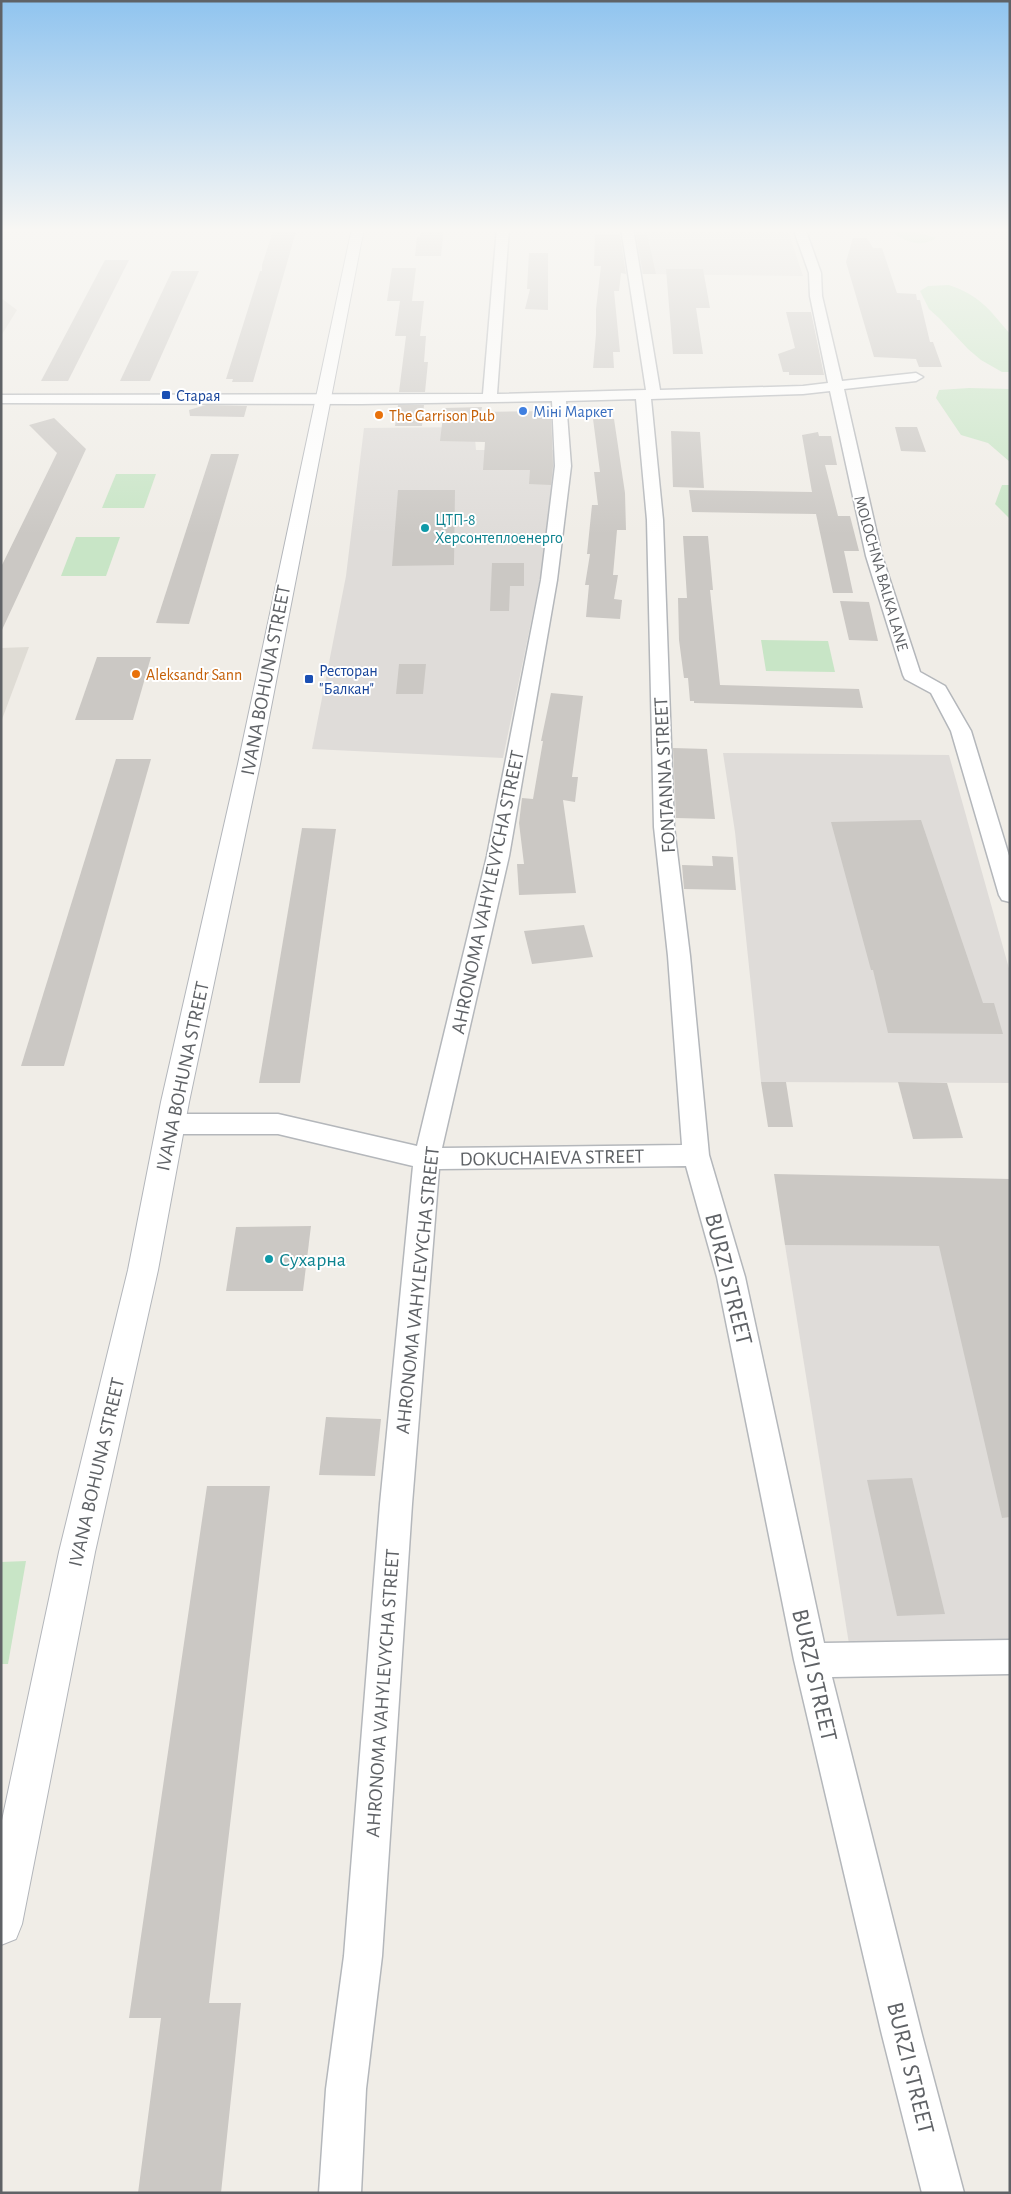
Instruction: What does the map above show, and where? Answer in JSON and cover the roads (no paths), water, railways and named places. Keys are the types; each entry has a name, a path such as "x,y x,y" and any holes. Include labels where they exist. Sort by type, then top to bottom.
{"street":[{"name":"IVANA BOHUNA STREET","path":"1,1924 13,1812 77,1552 143,1270 337,330"},
{"path":"490,398 495,330"},
{"name":"FONTANNA STREET","path":"641,330 649,394 655,520 664,826 679,956 696,1155"},
{"name":"MOLOCHNA BALKA LANE","path":"823,330 874,556 912,675 938,690 961,731 1010,895"},
{"path":"1,399 323,400 559,397 835,388 916,376"},
{"name":"AHRONOMA VAHYLEVYCHA STREET","path":"340,2193 346,2089 363,1956 396,1504 426,1159 498,856 549,580 563,466 559,397"},
{"name":"DOKUCHAIEVA STREET","path":"172,1124 278,1124 426,1159 696,1155"},
{"name":"BURZI STREET","path":"696,1155 732,1277 811,1660 902,2035 943,2193"},
{"path":"811,1660 1010,1657"}],"place":[{"name":"Старая","path":"166,395"},
{"name":"Міні Маркет","path":"523,411"},
{"name":"The Garrison Pub","path":"379,415"},
{"name":"ЦТП-8 Херсонтеплоенерго","path":"425,528"},
{"name":"Aleksandr Sann","path":"136,674"},
{"name":"Ресторан \"Балкан\"","path":"309,679"},
{"name":"Сухарна","path":"269,1259"}]}
